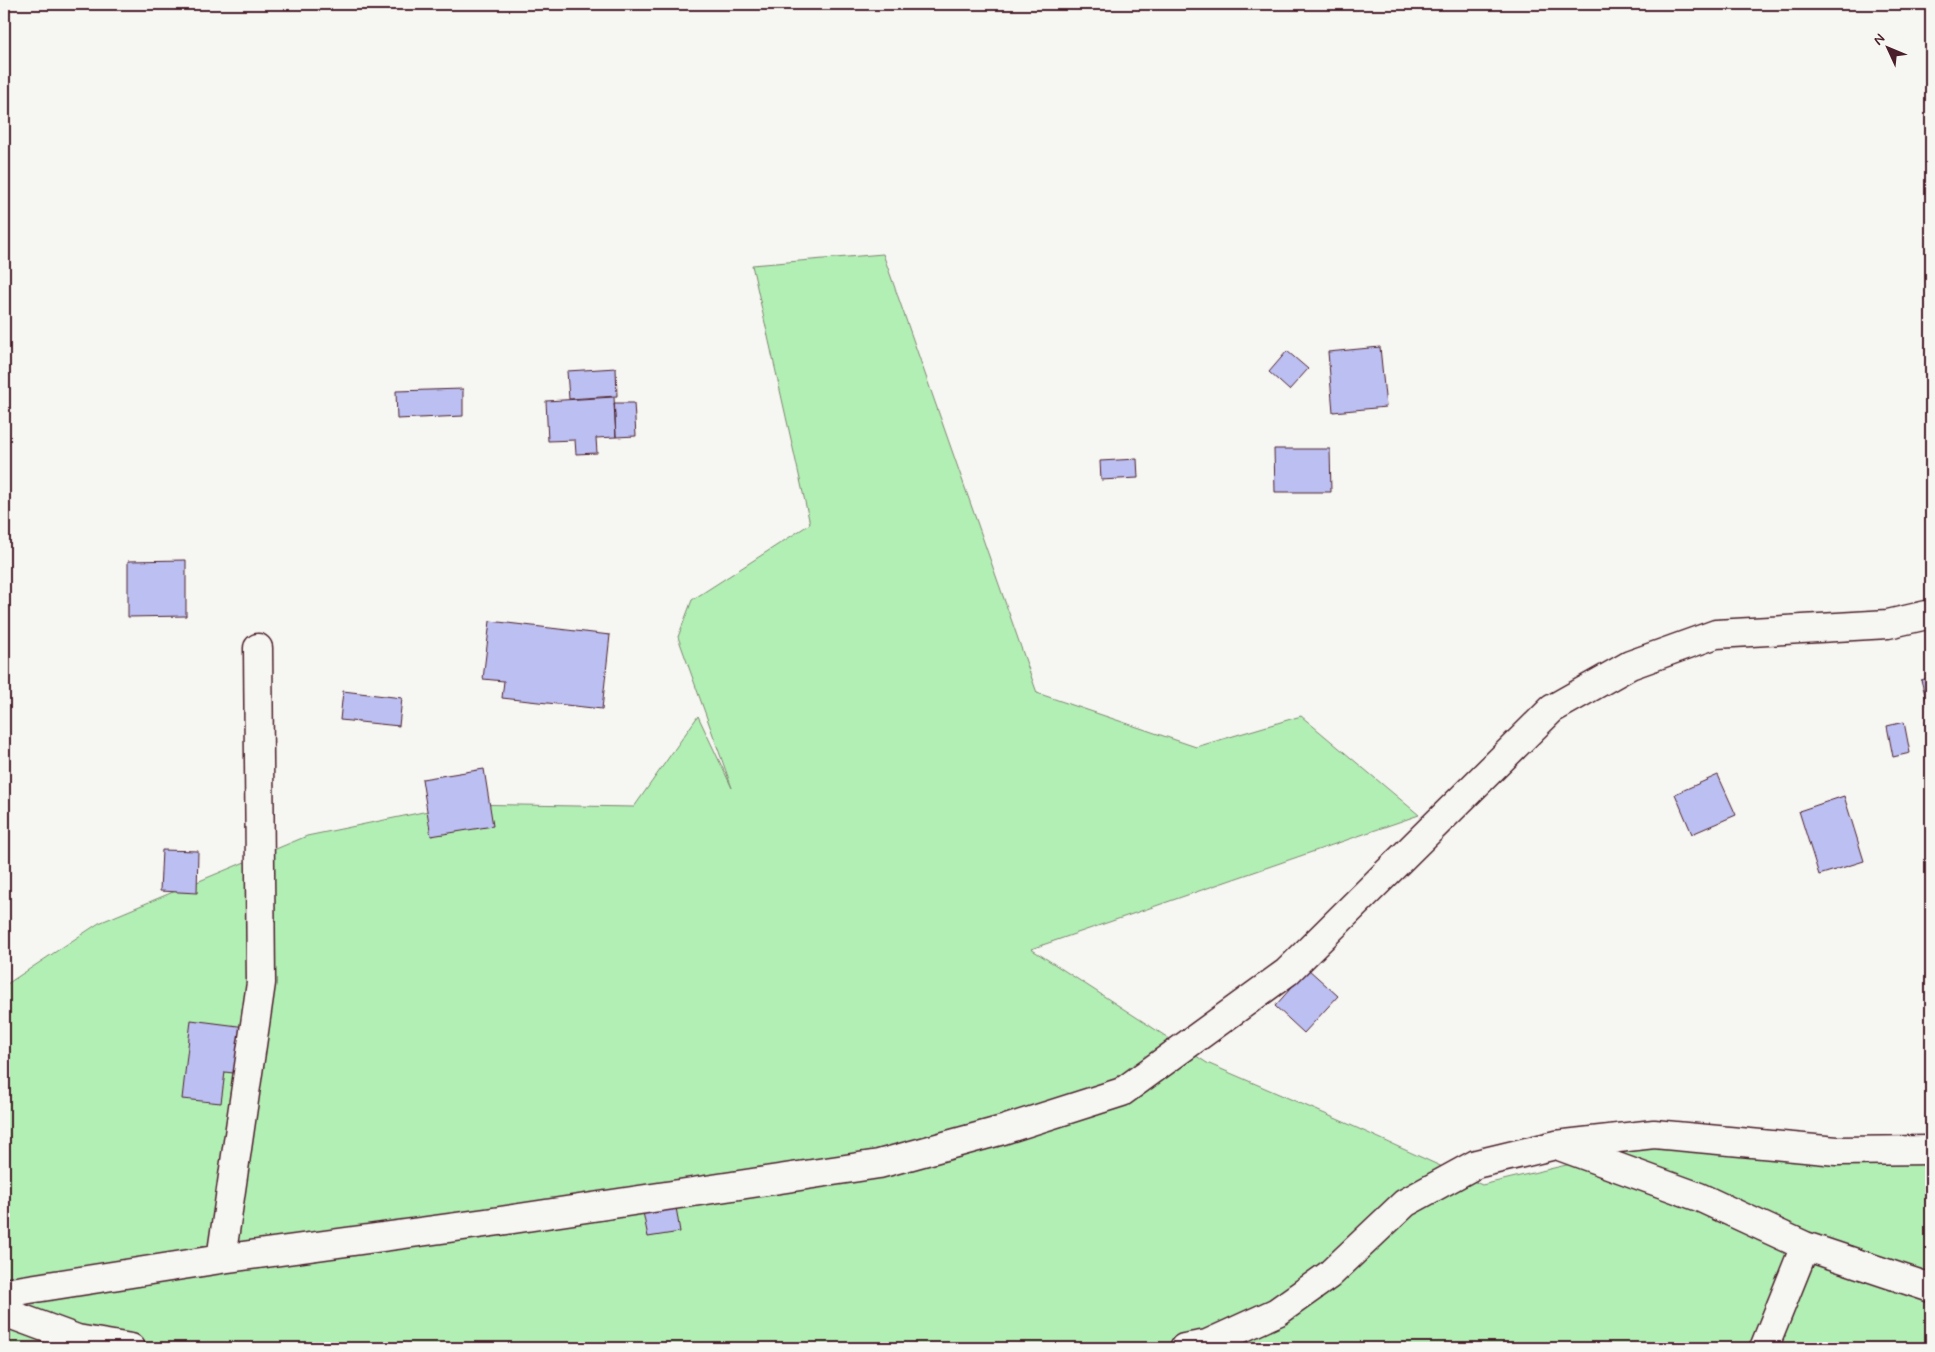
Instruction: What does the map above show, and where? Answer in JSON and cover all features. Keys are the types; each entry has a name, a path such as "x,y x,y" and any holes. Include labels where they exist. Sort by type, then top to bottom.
{"street":[{"path":"4,1292 221,1259 500,1221 879,1164 1003,1130 1122,1092 1287,972 1552,709 1630,665 1716,634 1888,624 1931,614"},
{"path":"221,1259 261,983 258,648"},
{"path":"1184,1348 1206,1344 1277,1312 1329,1275 1405,1203 1476,1164 1556,1145 1654,1134 1837,1151 1931,1150"},
{"path":"1556,1145 1699,1197 1805,1246 1931,1288"},
{"path":"1764,1348 1805,1246"},
{"path":"4,1312 77,1339 131,1348"}],"green space":[{"path":"883,254 1037,693 1196,747 1301,716 1419,815 1031,949 1207,1063 1346,1123 1482,1185 1617,1153 1638,1146 1931,1158 1931,1348 4,1348 4,986 99,923 307,836 462,804 634,807 698,716 732,788 678,637 692,600 810,524 752,265"}],"building":[{"path":"1380,347 1386,407 1333,412 1328,352"},
{"path":"1287,351 1308,369 1289,390 1269,372"},
{"path":"616,368 617,396 569,399 567,371"},
{"path":"463,389 463,416 397,419 396,391"},
{"path":"614,397 616,437 596,438 597,453 576,454 575,440 548,441 546,401"},
{"path":"614,403 634,403 636,436 616,437"},
{"path":"1274,449 1330,449 1331,492 1275,492"},
{"path":"1137,459 1138,478 1101,480 1100,461"},
{"path":"186,560 186,616 128,617 128,561"},
{"path":"490,621 610,635 602,709 502,698 504,681 483,679"},
{"path":"1931,677 1931,716 1921,680"},
{"path":"343,691 402,698 399,726 340,720"},
{"path":"1904,722 1910,753 1893,757 1887,726"},
{"path":"484,769 493,826 431,836 422,779"},
{"path":"1718,775 1736,815 1692,834 1675,794"},
{"path":"1844,796 1864,861 1819,875 1799,811"},
{"path":"162,850 198,851 197,893 160,891"},
{"path":"1308,969 1338,996 1304,1033 1275,1006"},
{"path":"191,1020 246,1027 241,1074 225,1072 221,1103 182,1099"},
{"path":"676,1207 680,1232 648,1237 643,1212"}]}
